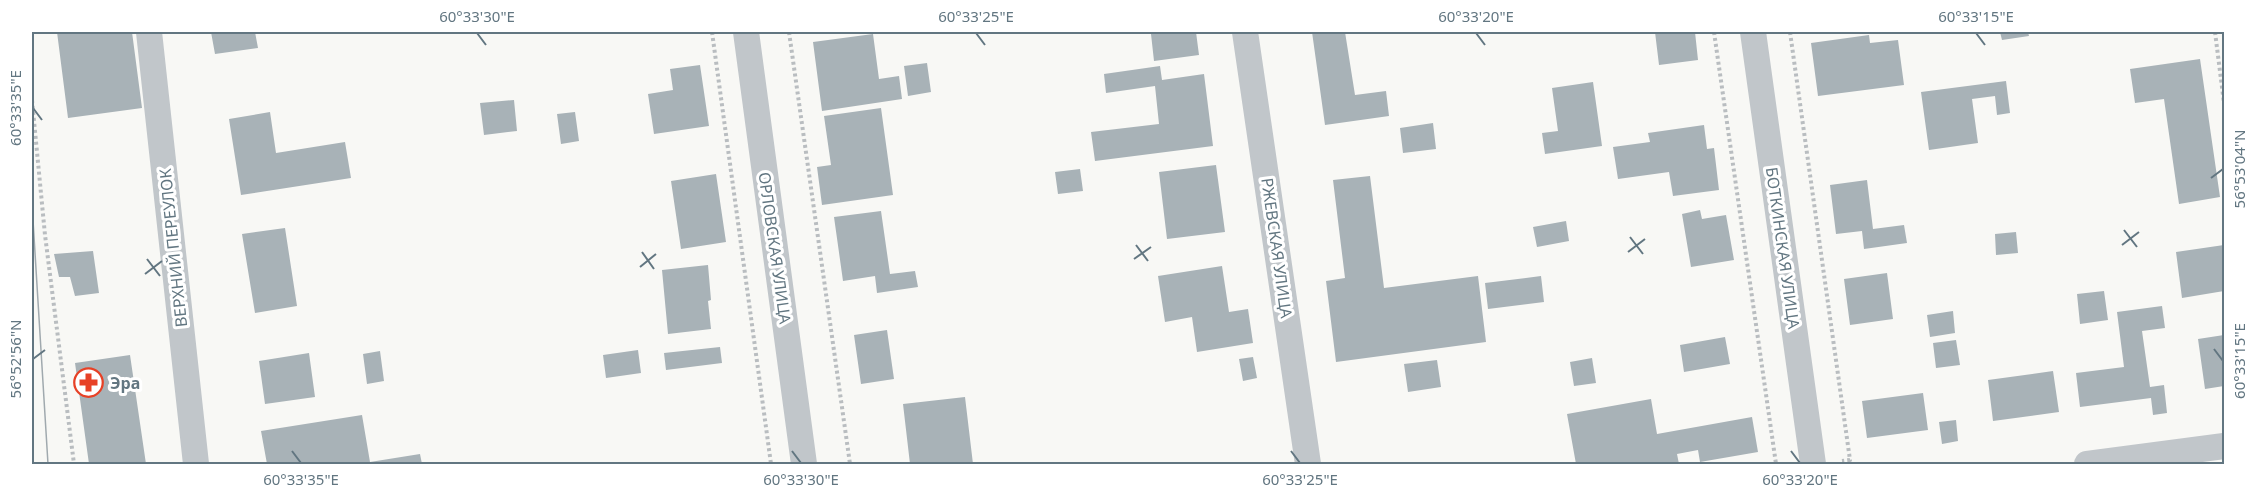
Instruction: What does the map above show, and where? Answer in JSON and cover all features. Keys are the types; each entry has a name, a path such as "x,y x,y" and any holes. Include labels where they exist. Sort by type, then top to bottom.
{"street":[{"name":"ВЕРХНИЙ ПЕРЕУЛОК","path":"149,32 196,465"},
{"name":"ОРЛОВСКАЯ УЛИЦА","path":"746,32 804,465"},
{"name":"РЖЕВСКАЯ УЛИЦА","path":"1245,32 1308,465"},
{"name":"БОТКИНСКАЯ УЛИЦА","path":"1753,32 1813,465"},
{"path":"2087,465 2224,446"}],"path":[{"path":"712,32 771,465"},
{"path":"789,32 850,465"},
{"path":"1714,32 1776,465"},
{"path":"1790,32 1850,462 1839,461"},
{"path":"2215,32 2224,103"},
{"path":"32,100 45,235 74,465"}],"building":[{"path":"57,32 132,32 142,108 68,118"},
{"path":"211,32 255,32 258,48 215,54"},
{"path":"1196,32 1199,55 1154,61 1151,34"},
{"path":"1312,32 1345,32 1355,95 1386,91 1389,116 1325,125"},
{"path":"1655,32 1695,32 1698,60 1659,65"},
{"path":"2000,32 2028,32 2029,36 2002,40"},
{"path":"873,34 879,79 899,76 902,99 822,111 813,42"},
{"path":"1869,35 1870,43 1898,40 1904,85 1818,96 1811,43"},
{"path":"2200,59 2220,197 2179,204 2164,99 2135,103 2130,69"},
{"path":"927,63 931,92 908,96 904,66"},
{"path":"700,65 709,126 654,134 648,94 673,90 670,69"},
{"path":"1160,66 1162,80 1204,74 1213,146 1095,161 1091,132 1159,124 1155,86 1106,93 1104,74"},
{"path":"2006,81 2010,113 1997,115 1995,96 1972,99 1978,143 1929,150 1921,92"},
{"path":"1593,82 1602,146 1545,154 1542,133 1558,131 1552,88"},
{"path":"514,100 517,131 484,135 480,103"},
{"path":"881,108 893,195 822,205 817,167 831,165 824,116"},
{"path":"270,112 276,153 345,142 351,178 241,195 229,119"},
{"path":"575,112 579,141 561,144 557,114"},
{"path":"1433,123 1436,149 1403,153 1400,128"},
{"path":"1704,125 1707,149 1714,148 1719,190 1673,196 1669,172 1618,179 1613,147 1650,142 1648,133"},
{"path":"1216,165 1225,232 1167,239 1159,172"},
{"path":"1080,169 1083,191 1058,194 1055,172"},
{"path":"716,174 726,242 681,249 671,181"},
{"path":"1370,176 1384,288 1478,276 1486,342 1336,362 1326,281 1345,278 1333,180"},
{"path":"1867,180 1873,229 1904,225 1907,243 1864,249 1862,231 1836,234 1830,185"},
{"path":"1700,210 1702,219 1726,215 1734,260 1691,267 1682,214"},
{"path":"881,211 890,274 915,271 918,287 877,293 875,276 843,281 834,217"},
{"path":"1566,221 1569,241 1537,247 1533,227"},
{"path":"285,228 297,306 255,313 242,234"},
{"path":"2016,232 2018,253 1996,255 1995,234"},
{"path":"2224,245 2224,291 2182,298 2176,252"},
{"path":"93,251 99,293 75,296 70,277 59,277 54,254"},
{"path":"708,265 711,329 668,334 662,270"},
{"path":"1222,266 1229,312 1248,309 1253,343 1197,352 1192,317 1165,322 1158,276"},
{"path":"1887,273 1893,319 1850,325 1844,279"},
{"path":"1541,276 1544,302 1488,309 1485,283"},
{"path":"2104,291 2108,320 2080,324 2077,294"},
{"path":"2162,306 2165,328 2142,331 2150,387 2164,385 2167,413 2153,415 2151,398 2080,407 2076,373 2124,367 2117,312"},
{"path":"1953,311 1955,333 1930,337 1927,315"},
{"path":"887,330 894,379 861,384 854,335"},
{"path":"2224,335 2224,386 2205,389 2198,339"},
{"path":"1725,337 1730,364 1684,372 1680,345"},
{"path":"1956,340 1960,365 1936,368 1933,343"},
{"path":"720,347 722,363 666,370 664,353"},
{"path":"638,350 641,373 606,378 603,355"},
{"path":"380,351 384,381 367,384 363,354"},
{"path":"309,353 315,397 265,404 259,361"},
{"path":"130,355 146,464 89,464 75,363"},
{"path":"1253,357 1257,378 1243,381 1239,359"},
{"path":"1592,358 1596,383 1574,386 1570,362"},
{"path":"1437,360 1441,387 1408,392 1404,364"},
{"path":"2053,371 2059,412 1993,421 1988,380"},
{"path":"1923,393 1928,430 1867,438 1862,401"},
{"path":"965,397 973,464 910,464 903,404"},
{"path":"1651,399 1657,434 1752,417 1758,452 1700,462 1698,450 1677,454 1679,464 1576,464 1567,414"},
{"path":"362,415 370,462 420,454 422,464 267,464 261,431"},
{"path":"1956,420 1958,441 1942,444 1939,422"}],"tram line":[{"path":"32,204 48,464"}],"place":[{"name":"Эра","path":"89,383"}]}
